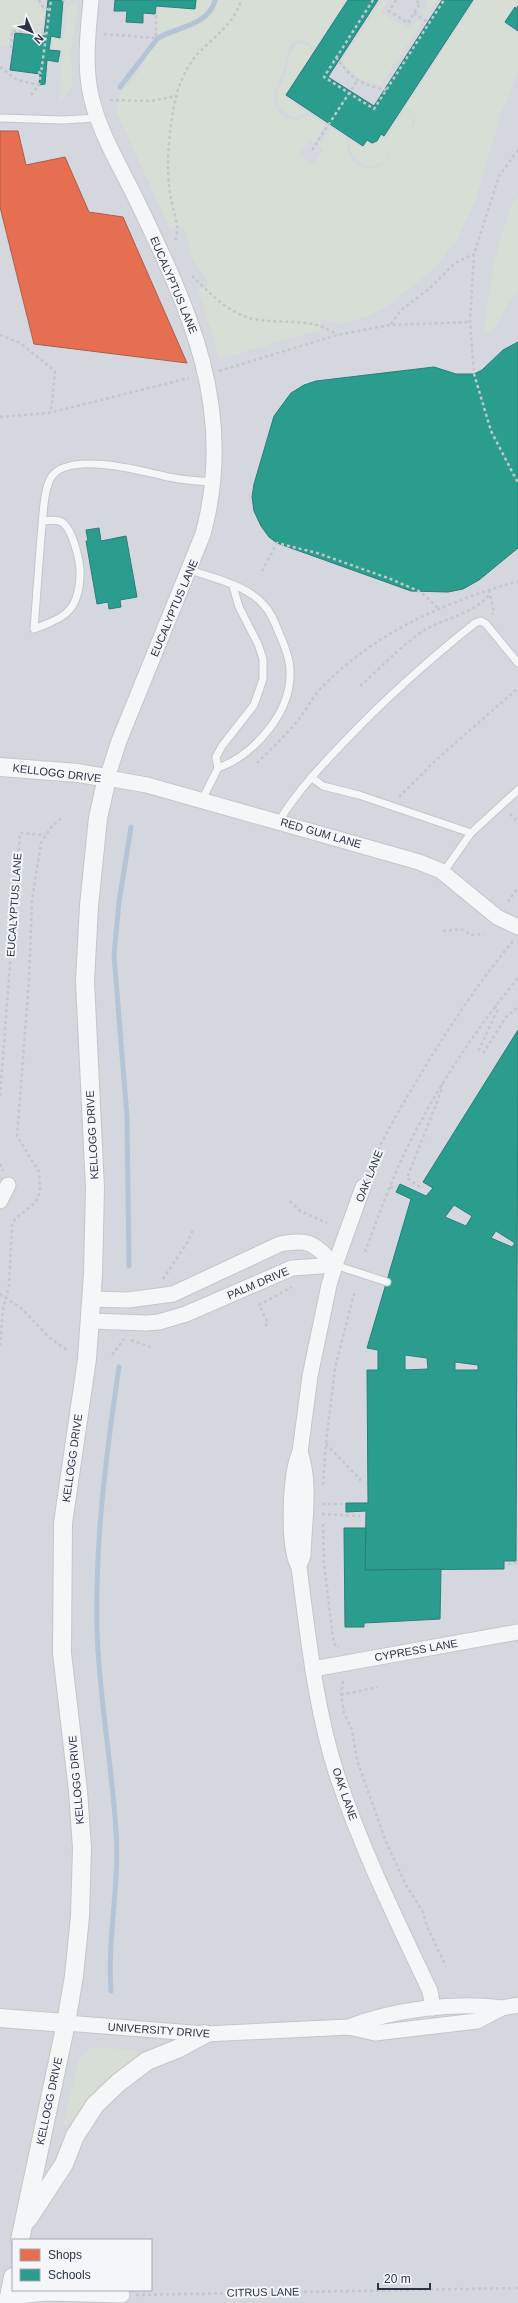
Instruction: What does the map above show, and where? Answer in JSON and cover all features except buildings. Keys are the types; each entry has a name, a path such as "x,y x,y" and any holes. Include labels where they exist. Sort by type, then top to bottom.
{"street":[{"name":"EUCALYPTUS LANE","path":"91,0 86,63 96,118 164,258 189,315 206,374 213,438 213,482 207,520 190,570 125,727 106,778"},
{"name":"KELLOGG DRIVE","path":"0,767 78,773 106,778 98,818 89,906 85,981 95,1188 90,1321 87,1359 63,1523 62,1653 78,1791 82,1848 80,1916 74,1976 66,2023 21,2234"},
{"name":"RED GUM LANE","path":"106,778 147,785 279,821 396,855 441,871 516,933"},
{"path":"0,1201 8,1185"},
{"name":"OAK LANE","path":"363,1187 335,1265 310,1376 300,1452 305,1465 305,1508 303,1555 299,1567 313,1669 336,1770 364,1848 430,1991 433,2008"},
{"path":"91,1299 128,1300 173,1294 280,1244 295,1241 313,1243 335,1265"},
{"name":"PALM DRIVE","path":"90,1321 159,1322 186,1314 292,1268 335,1265"},
{"name":"CYPRESS LANE","path":"313,1669 518,1632"},
{"name":"UNIVERSITY DRIVE","path":"349,2027 374,2017 433,2008 474,2004 502,2008"},
{"name":"UNIVERSITY DRIVE","path":"66,2023 205,2034 349,2027 375,2032 477,2021 502,2008 518,2005"},
{"path":"0,2018 66,2023"},
{"path":"21,2234 64,2164 75,2136 95,2105 118,2082 147,2061 177,2050 205,2034"},
{"path":"12,2283 9,2301 46,2293 122,2295"}],"lane":[{"path":"0,118 63,120 96,118"},
{"path":"43,521 59,521 66,525 73,537 81,575 76,600 71,609 64,616 34,629 41,536 47,488 51,476 59,469 70,465 121,465 165,476 213,482"},
{"path":"190,570 250,593 259,600 274,620 285,650 290,670 289,682 281,711 264,734 246,751 228,764 218,768"},
{"path":"202,800 218,768 216,757 222,746 254,705 263,679 263,659 258,644 239,607 232,586"},
{"path":"279,821 294,798 311,777 376,709 426,662 475,623 481,621 486,624 518,663"},
{"path":"311,777 323,786 391,806 471,833"},
{"path":"441,871 447,867 471,833 518,790"},
{"path":"335,1265 387,1282"}],"path":[{"path":"39,0 43,7 49,10"},
{"path":"31,95 39,85 42,55 46,39 51,0"},
{"path":"175,240 178,234 170,196 169,154 176,96 194,59 224,29 241,0"},
{"path":"373,0 324,77 374,109 444,0"},
{"path":"395,0 390,11 408,23 420,4 414,0"},
{"path":"88,32 156,38 156,12"},
{"path":"414,13 429,23"},
{"path":"11,48 12,31 44,33 46,35"},
{"path":"42,38 46,39"},
{"path":"336,57 347,73 357,82 386,90"},
{"path":"0,67 17,80 39,85"},
{"path":"312,150 357,82"},
{"path":"110,100 151,101 176,96"},
{"path":"518,150 499,176 474,254 470,322 474,374 491,431 518,483"},
{"path":"390,325 401,310 430,288 455,263 474,254"},
{"path":"192,276 218,300 253,319 276,322 315,323 326,326 337,335"},
{"path":"0,418 52,412 206,374 337,335 390,325 470,322"},
{"path":"0,335 20,343 55,372 52,412"},
{"path":"262,571 278,543 317,553 388,578 421,592 438,608"},
{"path":"257,763 298,720 321,688 349,663 384,636 438,608 518,581"},
{"path":"486,624 494,612 489,590"},
{"path":"360,686 428,629 482,604 490,594"},
{"path":"391,806 436,760 518,688"},
{"path":"0,1346 3,1309 9,1285 12,1225 16,1219 36,1202 41,1185 40,1172 17,1136 29,980 32,900 41,843 52,826 64,816"},
{"name":"EUCALYPTUS LANE","path":"0,1096 20,833 45,835"},
{"path":"508,902 518,887"},
{"path":"443,931 461,928 471,935 484,934"},
{"name":"OAK LANE","path":"363,1187 396,1117 429,1059 464,1006 516,933"},
{"path":"365,1252 390,1186 410,1143 442,1082 494,1006 518,978"},
{"path":"494,1006 498,1009 479,1050 484,1052 506,1017 518,1007"},
{"path":"420,1187 407,1178 441,1092 442,1082"},
{"path":"390,1186 396,1188"},
{"path":"290,1201 300,1211 327,1224"},
{"path":"160,1284 187,1243 193,1230"},
{"path":"265,1326 268,1323 259,1305 292,1287"},
{"path":"323,1488 326,1443 335,1368 355,1290"},
{"path":"0,1294 6,1297 50,1338 67,1350"},
{"path":"112,1355 124,1339 153,1348"},
{"path":"326,1443 360,1479 360,1483"},
{"path":"323,1496 322,1514 324,1564 333,1639 336,1647 346,1648"},
{"path":"322,1504 345,1504"},
{"path":"322,1514 360,1516"},
{"path":"508,1564 518,1563"},
{"path":"347,1678 341,1682 341,1695 344,1713 352,1730 357,1760 386,1842 406,1885 423,1912 427,1927 446,1966"},
{"path":"341,1695 378,1687"},
{"name":"CITRUS LANE","path":"122,2295 518,2288"}],"shaded area":[{"path":"0,0 518,0 518,2303 0,2303"},
{"path":"0,0 36,0 45,12 41,30 11,29 8,48 0,46"},
{"path":"197,0 213,0 205,15 190,23 165,30 158,34 159,5 196,8"},
{"path":"220,0 346,0 314,49 304,40 291,44 274,96 274,101 279,112 285,118 297,120 310,115 325,125 314,143 309,141 299,155 314,165 323,150 319,147 331,128 347,138 348,152 351,158 361,166 373,168 380,166 386,161 395,142 412,129 416,123 411,111 405,108 476,0 518,0 503,23 518,33 518,72 501,114 476,199 458,238 435,268 385,308 364,318 341,324 320,319 320,330 220,359 198,291 209,284 194,261 183,226 170,229 117,113 120,93 139,72 147,55 160,39 199,25 210,16"},
{"path":"382,0 388,1 381,12 410,30 417,20 422,23 381,85 359,79 342,61"},
{"path":"425,0 437,0 427,16 422,12 428,2"},
{"path":"73,2 78,4 71,52 72,84 69,92 59,102 63,51 52,49 53,40 64,39 66,9"},
{"path":"299,43 308,45 313,53 284,96 307,113 293,117 281,110 278,103 277,93 284,77 292,49"},
{"path":"405,109 414,116 411,128 395,142 384,162 372,167 363,164 355,158 350,149 350,140 363,148 367,143 372,145 382,137 385,139"},
{"path":"518,197 518,293 507,306 497,326 483,335 495,257 512,203"},
{"path":"96,2047 136,2050 139,2054 102,2083 88,2098 70,2123 66,2125 64,2121 79,2059 86,2050"}],"waterway":[{"path":"120,87 157,39 199,21 206,16 215,0"},
{"path":"129,1266 127,1117 114,955 119,902 131,827"},
{"path":"111,1991 110,1971 117,1851 112,1781 98,1655 97,1597 102,1498 119,1367"}]}
